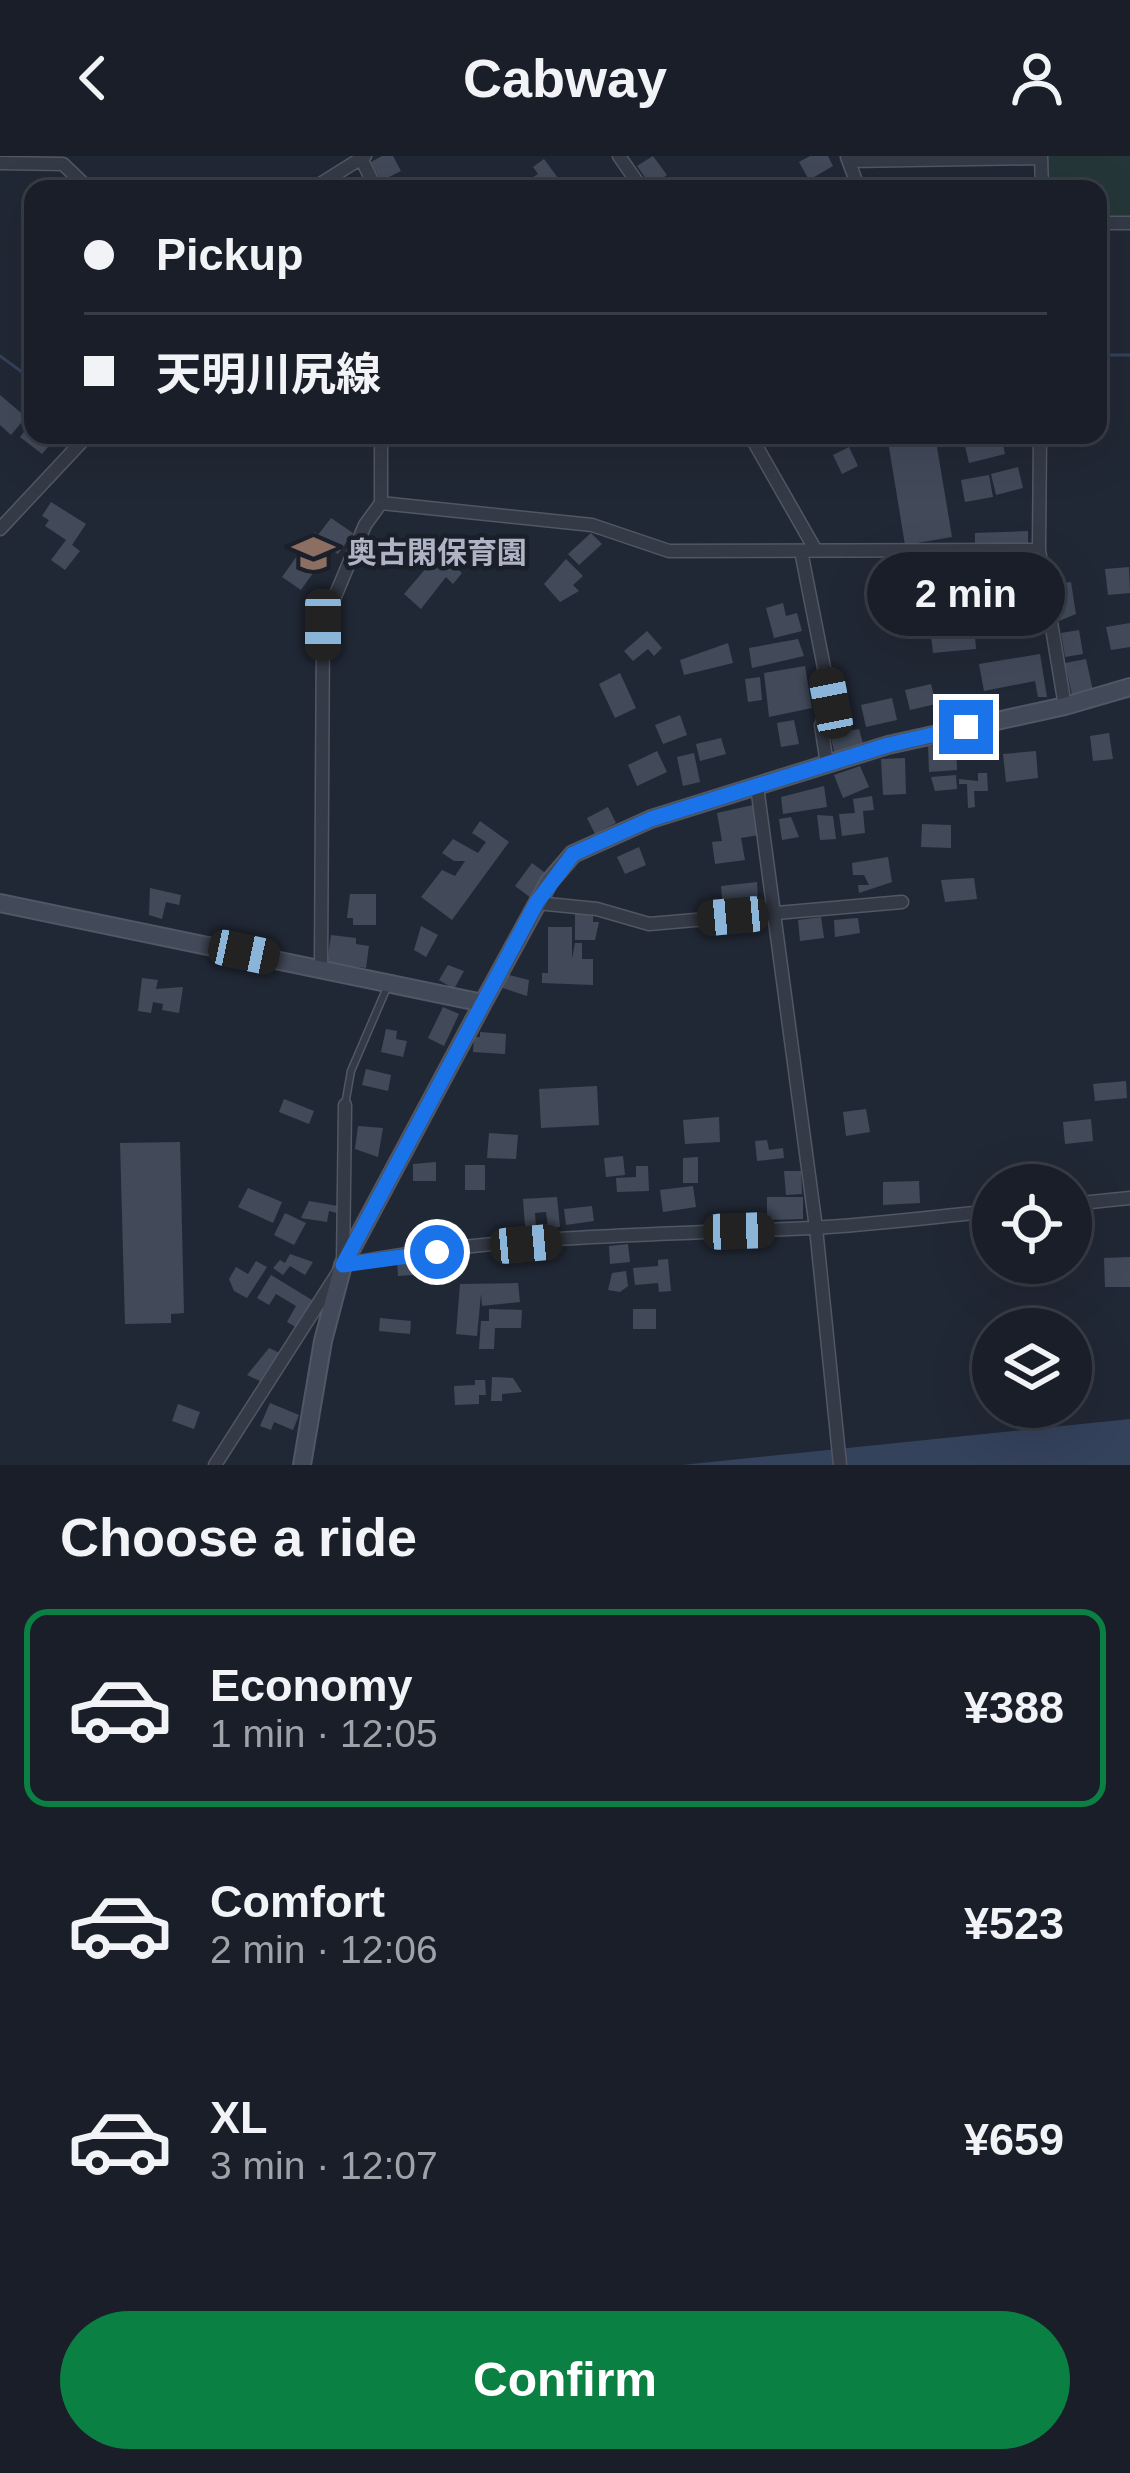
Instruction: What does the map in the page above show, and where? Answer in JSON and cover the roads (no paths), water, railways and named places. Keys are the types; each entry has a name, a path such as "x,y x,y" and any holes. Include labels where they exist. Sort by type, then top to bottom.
{"main road":[{"path":"302,1465 320,1358 343,1265 537,902 573,854 651,819 888,745 1130,687"},
{"path":"0,903 483,1003"}],"street":[{"path":"326,180 363,157"},
{"path":"848,158 1041,157"},
{"path":"0,163 63,164 80,180"},
{"path":"0,529 80,444"},
{"path":"320,968 323,625 365,525 381,503 381,444"},
{"path":"755,444 808,550 831,703 821,724 827,764"},
{"path":"1040,444 1039,550 1066,706"},
{"path":"381,503 592,525 669,551 1039,550"},
{"path":"757,786 816,1228 839,1465"},
{"path":"537,902 596,909 649,924 902,902"},
{"path":"215,1465 343,1265 345,1105"},
{"path":"1092,1202 1130,1198"},
{"path":"343,1265 393,1255 572,1240 816,1228 972,1213"}],"lane":[{"path":"345,1105 351,1071 390,982"}],"water":[{"path":"1130,1419 1130,1465 682,1465 1042,1428 1092,1428 1092,1423"}],"waterway":[{"path":"1107,355 1130,355"},
{"path":"0,356 24,373"}],"place":[{"name":"奥古閑保育園","path":"313,553"}]}
